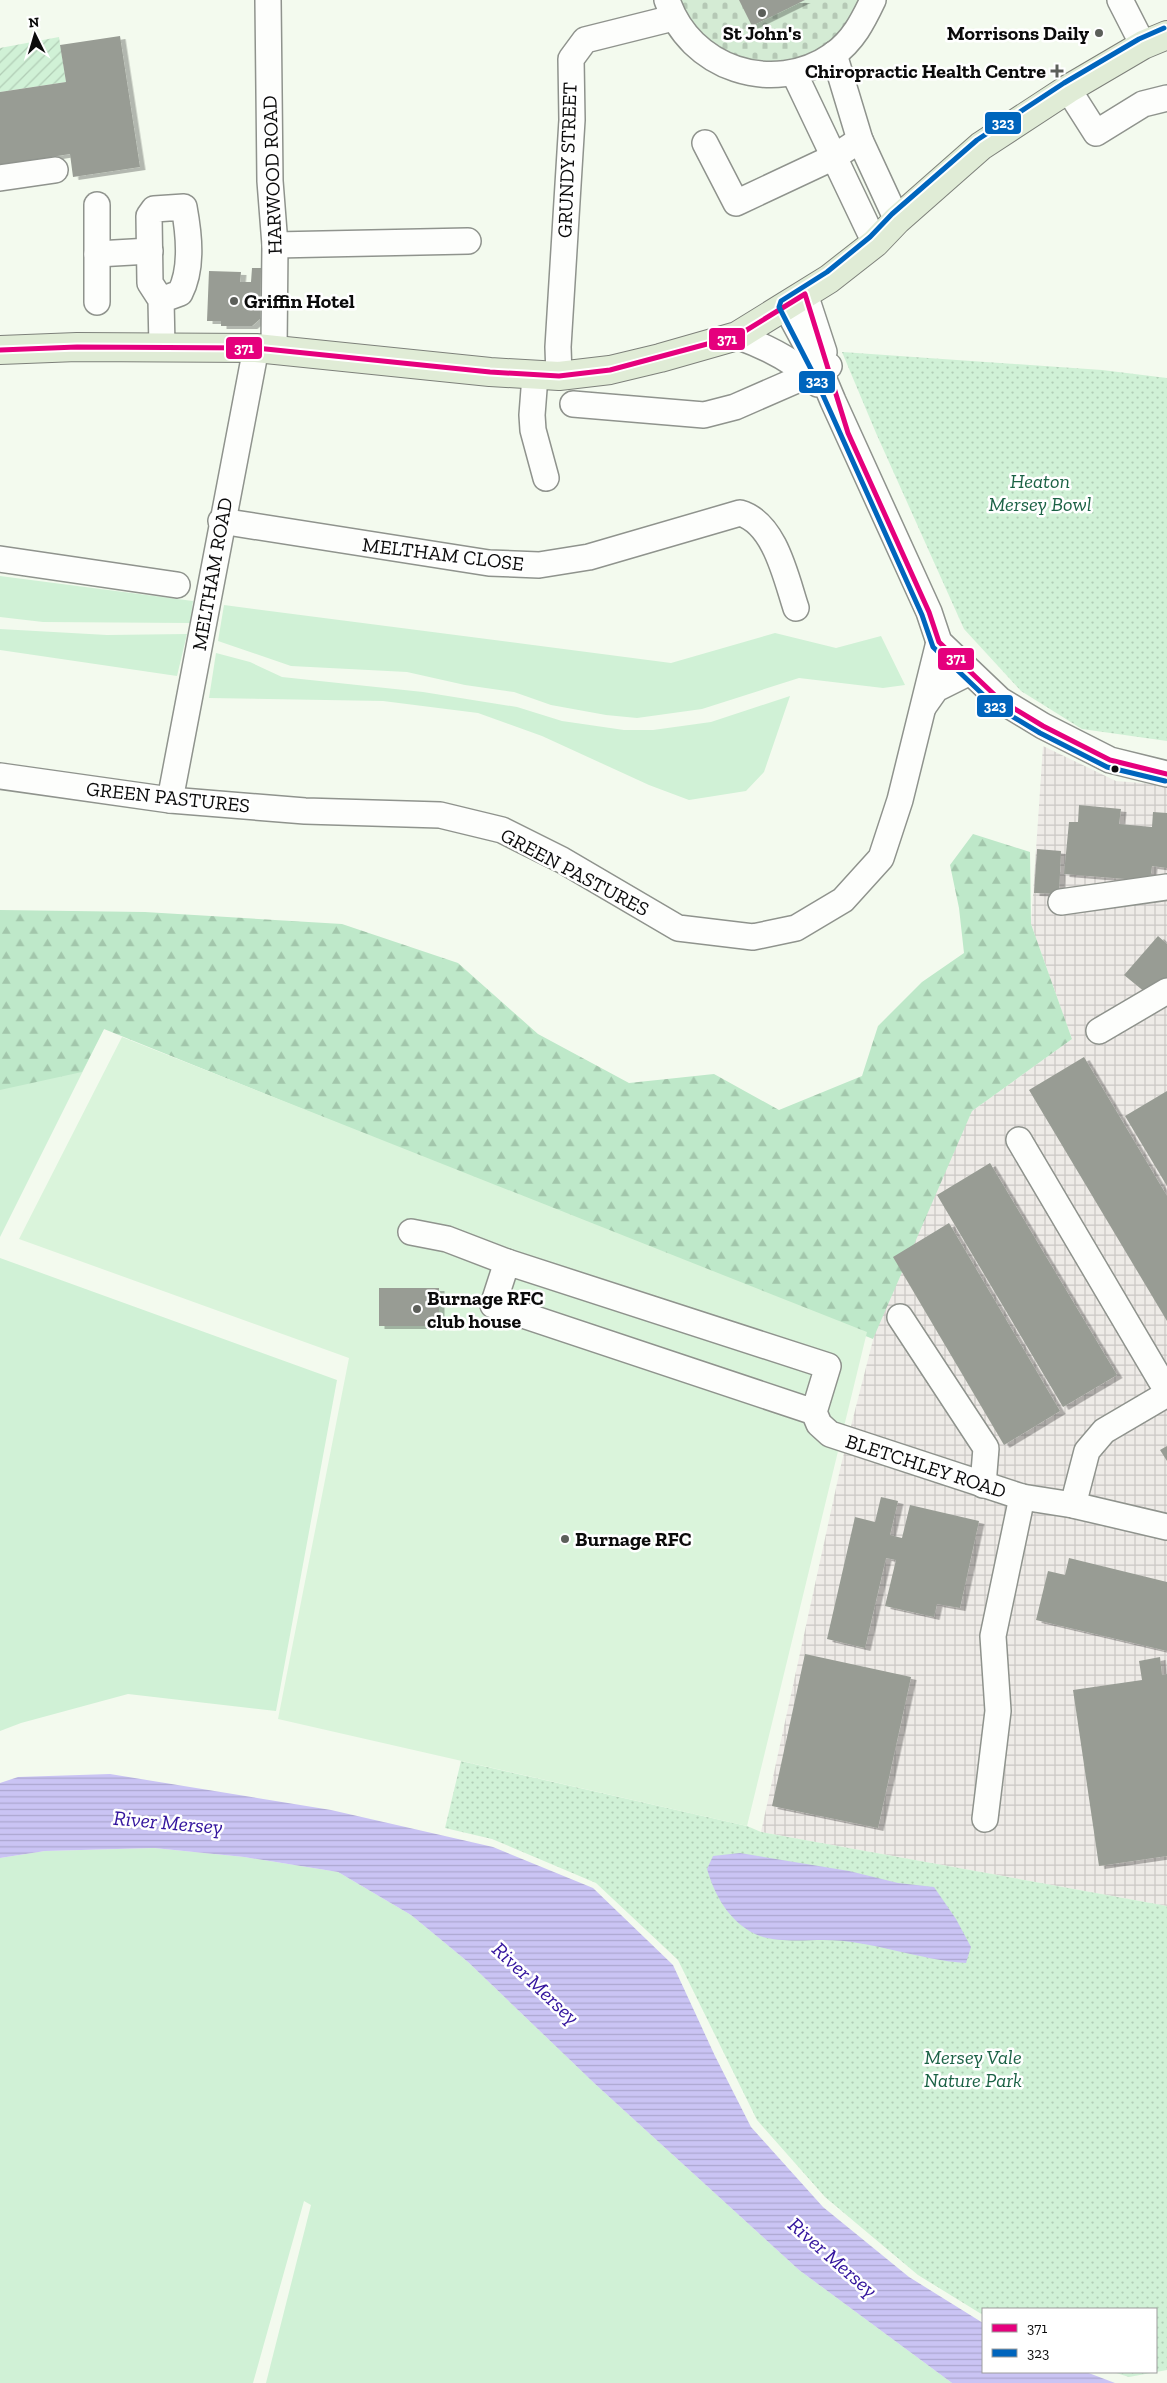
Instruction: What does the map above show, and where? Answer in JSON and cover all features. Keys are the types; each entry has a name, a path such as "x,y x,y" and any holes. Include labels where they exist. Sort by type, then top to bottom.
{"main road":[{"path":"0,350 162,347 265,349 547,376 610,370 738,336 831,278 875,243 897,220 981,146 1068,89 1155,40"}],"street":[{"name":"HARWOOD ROAD","path":"265,349 275,245 270,181 268,0"},
{"path":"670,9 694,46 724,65 758,75 794,72 815,66 834,54 859,29 874,0"},
{"path":"1120,0 1155,40"},
{"name":"GRUNDY STREET","path":"546,478 533,430 532,415 558,347 572,120 571,59 584,40 670,9"},
{"path":"834,54 860,140 897,220"},
{"path":"794,72 875,243"},
{"path":"1068,89 1096,133 1143,104 1167,98"},
{"path":"706,143 736,203 834,157 860,140"},
{"path":"0,178 55,170"},
{"path":"97,302 98,205"},
{"path":"161,300 180,293 186,280 188,231 184,207 154,209 149,216 150,283 161,300 162,347"},
{"path":"275,245 468,241"},
{"path":"97,254 150,251"},
{"path":"795,301 819,370 848,433"},
{"path":"738,336 819,370 929,612 939,642 1000,700 1043,726 1110,760 1167,774"},
{"name":"MELTHAM ROAD","path":"170,800 221,521 265,349"},
{"path":"573,404 704,415 734,407 819,370"},
{"name":"MELTHAM CLOSE","path":"221,521 488,563 539,565 589,557 735,514 746,515 771,539 796,608"},
{"path":"0,559 177,585"},
{"name":"GREEN PASTURES","path":"0,776 170,800 305,811 440,815 502,830 519,838 562,860 678,928 753,937 796,928 843,900 881,858 900,800 926,688 939,642"},
{"name":"GREEN PASTURES","path":"920,713 936,689 970,672"},
{"path":"1062,902 1167,888"},
{"path":"1099,1030 1167,991"},
{"path":"1019,1140 1167,1392 1104,1431 1087,1451 1072,1505"},
{"path":"411,1232 448,1239 508,1262 828,1366 814,1412 493,1305 508,1262"},
{"path":"900,1317 986,1448 983,1485"},
{"name":"BLETCHLEY ROAD","path":"814,1412 819,1424 830,1434 983,1485 1022,1497 1072,1505 1167,1527"},
{"path":"985,1819 998,1711 993,1636 1022,1497"}],"shaded area":[{"path":"1043,746 1116,781 1167,785 1167,1906 761,1832 841,1465 895,1254 972,1111 1072,1039 1031,924"}],"green space":[{"path":"678,0 862,0 842,35 816,55 786,65 754,64 723,54 698,35"},
{"path":"59,37 66,82 0,92 0,48"},
{"name":"Heaton Mersey Bowl","path":"842,352 1102,370 1167,378 1167,741 1082,729 1021,691 964,629 876,433"},
{"path":"0,576 193,601 190,623 43,622 0,617"},
{"path":"224,605 671,663 775,633 836,648 881,636 905,685 883,688 799,678 702,709 637,718 606,715 551,705 514,692 465,685 407,672 291,666 218,641"},
{"path":"0,629 107,635 187,634 177,676 0,650"},
{"path":"216,653 250,662 282,677 423,692 517,707 562,721 624,730 653,730 711,722 790,696 764,772 746,791 689,800 649,785 542,736 478,713 383,701 209,698"},
{"path":"973,834 1030,852 1031,924 1072,1039 972,1111 873,1339 104,1029 82,1072 0,1090 0,910 145,912 342,924 458,963 538,1034 629,1083 714,1074 779,1110 862,1076 878,1026 922,982 964,953 959,908 950,865"},
{"path":"0,1002 104,1029 0,1237"},
{"name":"Burnage RFC","path":"122,1037 867,1332 747,1826 278,1719 349,1358 19,1239"},
{"path":"0,1258 337,1380 276,1711 128,1694 21,1723 0,1731"},
{"name":"Mersey Vale Nature Park","path":"461,1761 747,1826 761,1832 1167,1906 1167,2370 1157,2372 1157,2308 982,2308 982,2314 918,2275 825,2197 757,2120 678,1960 596,1883 492,1839 445,1828"},
{"path":"154,1848 244,1857 338,1872 411,1915 468,1962 594,2083 799,2270 952,2383 266,2383 311,2205 304,2201 253,2383 0,2383 0,1858 45,1851"},
{"name":"Mersey Vale Nature Park","path":"1116,2373 1151,2373 1129,2377"}],"water":[{"name":"River Mersey","path":"110,1774 331,1810 493,1847 593,1888 673,1965 715,2056 751,2127 823,2207 909,2277 982,2322 982,2373 1089,2373 1115,2383 952,2383 799,2270 594,2083 468,1962 411,1915 338,1872 244,1857 154,1848 45,1851 0,1858 0,1783 18,1777"},
{"path":"740,1853 849,1871 898,1883 934,1887 956,1919 971,1947 966,1963 930,1958 859,1943 823,1940 779,1940 755,1934 746,1929 724,1907 714,1889 707,1869 713,1856"}],"building":[{"name":"St John's","path":"739,0 805,0 752,26"},
{"path":"120,36 140,167 73,177 70,154 0,165 0,92 66,82 60,45"},
{"name":"Griffin Hotel","path":"252,268 261,268 260,319 252,326 221,326 221,321 207,321 209,271 241,272 240,282 251,282"},
{"path":"1079,805 1121,809 1119,824 1152,827 1153,812 1167,813 1167,868 1152,866 1150,881 1064,874 1069,822 1078,822"},
{"path":"1037,849 1061,851 1059,894 1034,893"},
{"path":"1158,936 1167,944 1167,979 1151,997 1124,975"},
{"path":"1084,1057 1167,1196 1167,1321 1029,1090"},
{"path":"1167,1091 1167,1186 1125,1116"},
{"path":"990,1163 1117,1375 1063,1407 937,1195"},
{"path":"949,1223 1060,1411 1004,1445 893,1257"},
{"path":"379,1288 439,1288 439,1326 379,1326"},
{"path":"1167,1446 1167,1461 1160,1450"},
{"path":"881,1497 898,1501 890,1535 902,1538 910,1505 979,1521 960,1608 937,1604 934,1617 885,1606 896,1560 886,1558 865,1648 827,1639 855,1517 875,1522"},
{"path":"1069,1558 1167,1582 1167,1651 1036,1620 1048,1571 1065,1575"},
{"path":"805,1654 911,1677 878,1828 772,1806"},
{"path":"1160,1657 1162,1675 1167,1674 1167,1856 1099,1866 1073,1690 1142,1680 1139,1661"}],"transit line":[{"name":"323","path":"1164,28 1139,39 1064,83 977,140 892,214 870,237 827,272 781,301 779,307 813,373 922,615 933,647 995,706 1040,733 1107,767 1165,781"},
{"name":"371","path":"0,350 77,347 256,348 490,372 559,376 610,370 737,336 805,294 848,433 929,612 939,642 1000,700 1043,726 1110,760 1167,774"}],"place":[{"name":"St John's","path":"762,13"},
{"name":"Morrisons Daily","path":"1099,33"},
{"name":"Chiropractic Health Centre","path":"1057,71"},
{"name":"Griffin Hotel","path":"234,301"},
{"name":"Burnage RFC club house","path":"417,1309"},
{"name":"Burnage RFC","path":"565,1539"}]}
